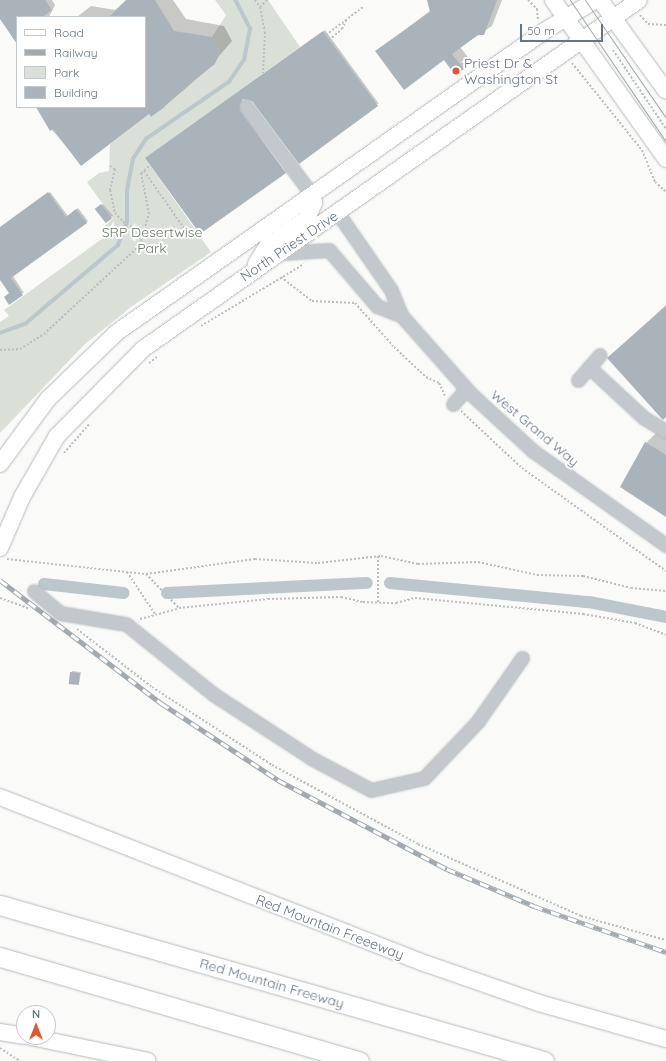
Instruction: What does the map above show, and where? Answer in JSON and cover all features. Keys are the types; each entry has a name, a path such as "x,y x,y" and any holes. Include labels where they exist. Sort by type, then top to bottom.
{"highway":[{"path":"0,893 99,931"},
{"name":"Red Mountain Freeway","path":"0,905 99,931 544,1061"},
{"path":"0,957 359,1061"},
{"path":"0,960 21,964"}],"main road":[{"name":"North Priest Drive","path":"2,460 48,399 102,345 312,195 566,17 596,0"},
{"path":"600,0 666,91"},
{"path":"546,3 566,17 666,159"},
{"name":"North Priest Drive","path":"0,548 32,478 57,436 114,375 143,349 252,270 614,18 640,7"},
{"path":"252,270 268,245 307,218 313,209 312,195"},
{"name":"Red Mountain Freeeway","path":"0,797 434,967 546,1005 666,1039"},
{"path":"0,1032 16,1035"},
{"path":"56,1042 148,1061"}],"street":[{"path":"246,106 312,195"},
{"name":"West Grand Way","path":"337,212 391,290 402,315 466,389 533,451 666,545"},
{"name":"West Grand Way","path":"277,253 329,250 377,306 402,315"},
{"path":"578,380 600,355"},
{"path":"589,367 653,418 666,431"},
{"path":"454,404 466,389"},
{"path":"34,591 58,612 126,624 213,694 311,758 371,790 424,778 478,721 522,658"}],"path":[{"path":"255,0 260,7 265,32 263,73"},
{"path":"260,7 268,0"},
{"path":"528,0 537,9 537,18"},
{"path":"537,9 546,3"},
{"path":"326,35 347,17 363,7"},
{"path":"640,7 648,24 666,25"},
{"path":"329,40 342,29 347,17"},
{"path":"613,50 666,129"},
{"path":"577,70 642,150 655,182 666,192"},
{"path":"0,350 20,348 44,334 112,274 140,245 146,231 149,214 141,178 143,171 151,165"},
{"path":"110,166 115,169 110,190 114,213 126,225 146,231"},
{"path":"143,171 190,237 199,232"},
{"path":"197,328 281,277 310,262"},
{"path":"281,277 312,301 355,303 394,347 426,377 441,383 454,404 522,468 666,571"},
{"path":"147,365 163,352"},
{"path":"467,416 471,410"},
{"path":"60,459 93,419"},
{"path":"378,556 378,602"},
{"path":"0,558 146,574 247,559 318,563 378,556 418,564 478,562 537,575 583,576 631,588 666,591"},
{"path":"126,572 155,614"},
{"path":"146,574 175,606 179,608"},
{"path":"0,598 28,608"},
{"path":"126,624 155,614 206,603 310,598 378,602 415,598 542,609 635,623 666,635"},
{"path":"58,612 152,687 299,780 418,844 580,916 666,940"},
{"path":"0,1048 20,1061"}],"green space":[{"name":"SRP Desertwise Park","path":"215,0 268,0 300,47 145,158 211,252 131,307 84,345 0,433 0,322 9,316 4,310 110,233 105,226 113,218 87,182 99,173 109,171 110,144 149,114 151,117 165,107 163,104 215,64 220,53 212,37 226,15"}],"building":[{"path":"0,0 45,0 52,10 43,16 16,16 16,43 0,19"},
{"path":"126,0 155,0 174,31 212,37 220,53 215,64 163,104 165,107 151,117 149,114 81,166 53,129 50,131 37,108 146,108 146,16 110,16"},
{"path":"427,0 497,0 484,35 478,35 452,54 464,69 455,75 444,60 404,90 375,51 430,12"},
{"path":"323,31 378,106 299,164 252,101 242,99 240,111 286,173 200,234 145,158"},
{"path":"48,192 66,217 76,209 87,223 11,278 23,295 9,305 4,297 9,293 0,280 0,227"},
{"path":"101,204 112,218 106,223 95,209"},
{"path":"666,306 666,417 663,420 607,358"},
{"path":"645,442 666,455 666,517 620,487"},
{"path":"70,672 80,673 79,685 69,684"}],"waterway":[{"path":"0,333 25,324 118,245 127,222 127,190 133,159 146,139 229,82 244,60 250,29 235,0"},
{"path":"167,593 367,583"},
{"path":"390,583 589,602 666,617"},
{"path":"44,584 123,593"}],"tram line":[{"path":"570,0 666,142"},
{"path":"585,0 666,118"}],"railway":[{"path":"0,580 161,703 278,780 447,869 534,906 666,952"}],"place":[{"name":"Priest Dr & Washington St","path":"456,71"}]}
